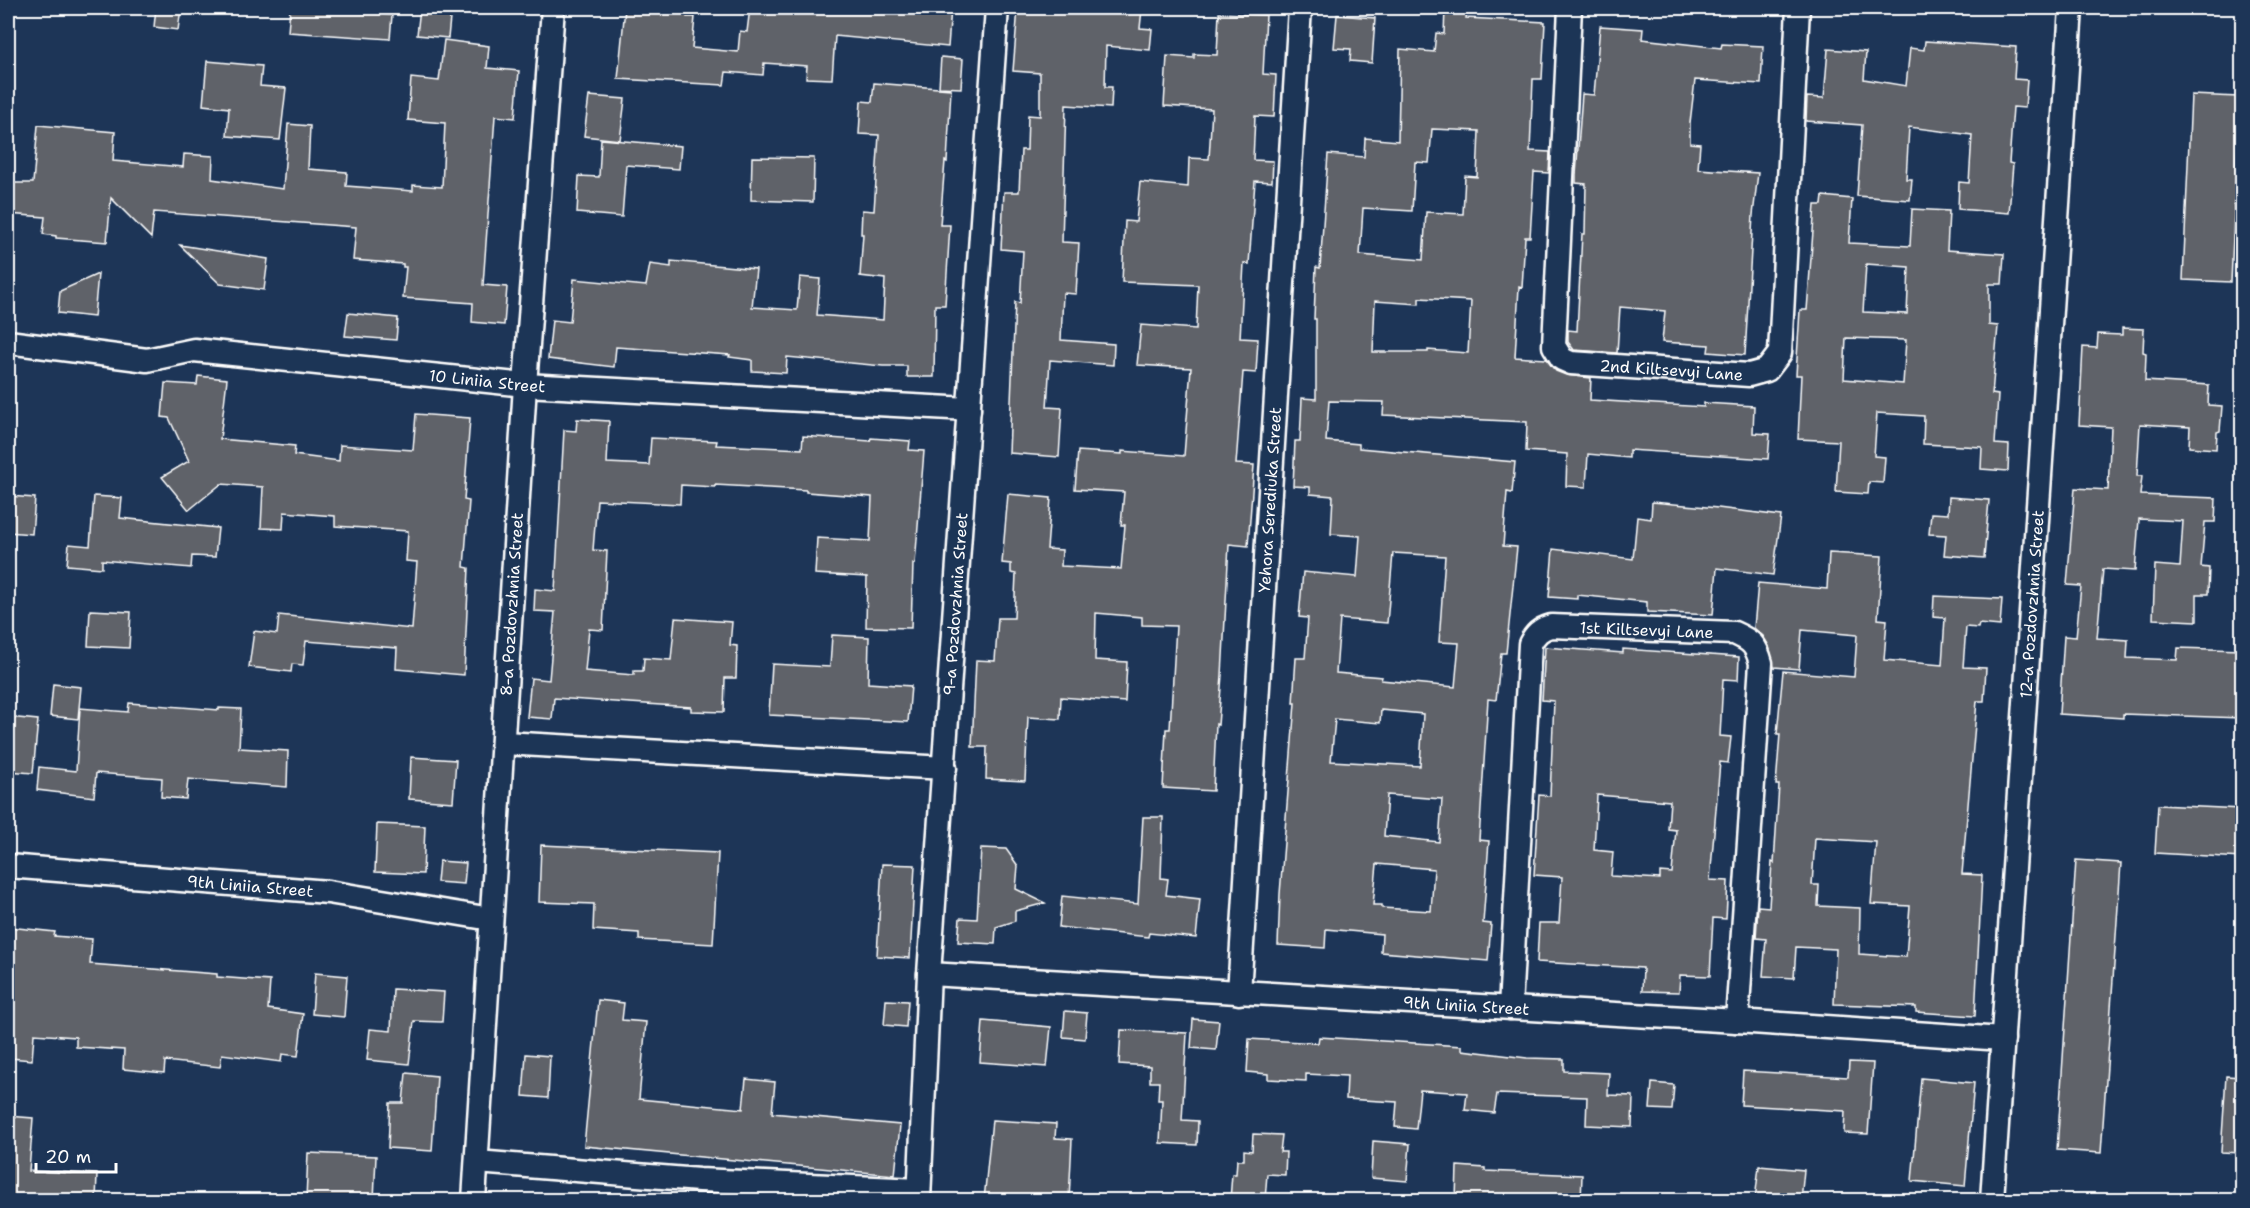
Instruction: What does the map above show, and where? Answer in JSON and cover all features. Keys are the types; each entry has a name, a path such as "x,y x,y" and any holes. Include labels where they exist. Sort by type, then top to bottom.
{"street":[{"name":"8-a Pozdovzhnia Street","path":"474,1200 525,385 553,8"},
{"name":"9-a Pozdovzhnia Street","path":"919,1195 929,974 997,8"},
{"name":"Yehora Serediuka Street","path":"1239,993 1300,8"},
{"name":"2nd Kiltsevyi Lane","path":"1570,8 1554,346 1562,358 1571,363 1749,375 1767,370 1780,353 1798,8"},
{"name":"12-a Pozdovzhnia Street","path":"1992,1200 2071,8"},
{"name":"10 Liniia Street","path":"8,342 147,360 194,350 525,385 969,409"},
{"name":"1st Kiltsevyi Lane","path":"1510,1008 1530,644 1534,635 1543,628 1551,626 1734,633 1748,639 1757,648 1761,663 1737,1021"},
{"path":"504,743 945,768"},
{"name":"9th Liniia Street","path":"8,866 328,892 491,919"},
{"name":"9th Liniia Street","path":"929,974 1737,1021 2003,1040"},
{"path":"477,1162 698,1190 919,1195"}],"building":[{"path":"156,8 181,8 178,30 154,27"},
{"path":"290,8 358,8 357,12 392,15 390,39 288,32"},
{"path":"420,8 451,8 448,38 417,35"},
{"path":"625,8 688,8 687,17 695,17 692,48 738,52 740,31 747,32 750,8 951,8 948,47 835,36 832,79 806,78 807,66 764,63 763,75 726,72 724,85 618,79"},
{"path":"1018,8 1142,9 1140,28 1152,29 1150,50 1106,46 1105,87 1112,87 1111,108 1066,105 1062,242 1079,243 1076,294 1063,293 1061,340 1114,344 1113,365 1050,360 1047,407 1062,408 1059,457 1009,453 1015,302 1020,303 1023,251 1001,249 1004,192 1019,192 1021,150 1027,150 1028,115 1040,116 1040,73 1013,71"},
{"path":"1445,9 1467,10 1466,18 1545,22 1542,79 1533,79 1530,151 1550,152 1549,173 1534,172 1530,237 1525,237 1522,288 1519,287 1515,357 1546,359 1556,371 1566,375 1591,378 1590,400 1704,407 1704,403 1754,406 1753,433 1770,434 1768,459 1629,450 1629,458 1588,454 1586,487 1566,486 1567,454 1526,451 1527,422 1383,415 1384,402 1329,401 1326,441 1359,444 1359,448 1515,462 1512,493 1507,492 1503,546 1517,547 1506,653 1501,653 1496,700 1488,699 1479,840 1489,841 1483,923 1491,924 1488,961 1381,952 1382,934 1326,929 1325,948 1278,945 1295,703 1293,703 1296,658 1305,658 1308,618 1299,617 1303,572 1357,577 1360,536 1331,534 1333,496 1310,494 1310,487 1293,486 1295,441 1300,441 1302,398 1316,399 1316,319 1314,319 1316,267 1320,268 1328,154 1364,157 1365,138 1398,141 1400,49 1434,52 1436,33 1444,34","holes":["1432,129 1479,131 1477,177 1465,176 1463,214 1426,212 1423,260 1360,255 1363,208 1412,211 1415,162 1429,163","1419,298 1471,301 1468,353 1428,350 1428,352 1373,352 1375,301 1419,304","1393,553 1445,556 1439,642 1459,643 1455,687 1336,673 1340,619 1387,623","1381,710 1423,714 1420,766 1331,761 1335,719 1380,723","1387,795 1442,799 1439,842 1384,836","1377,864 1434,869 1431,911 1382,908 1382,905 1373,905"]},
{"path":"1219,13 1266,15 1263,74 1276,75 1274,117 1255,116 1253,160 1273,161 1272,182 1255,181 1249,264 1244,263 1240,338 1258,339 1256,373 1243,372 1236,464 1254,465 1248,546 1229,544 1213,791 1163,788 1166,729 1170,729 1176,626 1142,625 1142,617 1096,613 1095,660 1127,662 1125,702 1061,697 1060,719 1028,717 1025,781 986,779 987,747 972,747 976,660 995,661 998,618 1014,618 1016,574 1011,573 1011,564 1002,563 1008,494 1051,498 1047,549 1062,550 1061,566 1121,569 1125,525 1121,525 1124,492 1075,489 1078,451 1122,454 1122,451 1184,456 1191,368 1137,365 1141,325 1196,329 1198,285 1122,282 1125,221 1136,222 1140,182 1188,187 1189,158 1209,159 1212,109 1164,106 1167,56 1194,58 1194,54 1217,55"},
{"path":"1337,15 1375,18 1372,63 1350,61 1351,49 1334,48"},
{"path":"1600,26 1643,29 1642,39 1721,48 1722,44 1763,46 1761,84 1695,80 1690,123 1690,143 1700,144 1698,169 1758,173 1753,215 1745,355 1708,352 1709,345 1662,342 1665,311 1620,307 1617,353 1574,350 1568,342 1568,330 1577,331 1582,234 1585,234 1586,184 1576,183 1582,94 1594,95"},
{"path":"444,40 489,46 487,68 519,71 515,118 495,116 483,285 507,287 504,325 472,322 473,303 403,298 406,267 403,267 403,264 353,260 356,227 154,212 151,238 111,198 107,242 56,238 56,236 43,234 45,217 8,214 8,183 33,183 38,125 115,132 113,161 183,167 184,154 213,156 212,179 283,189 288,124 310,126 308,169 347,172 346,186 413,191 413,185 442,187 445,123 408,120 411,78 439,81"},
{"path":"1925,41 2016,47 2014,79 2027,80 2025,108 2013,107 2009,163 2013,164 2009,213 1958,209 1959,182 1969,183 1972,135 1909,127 1906,179 1912,179 1910,200 1857,196 1862,125 1806,121 1807,97 1824,98 1828,49 1866,52 1864,79 1906,86 1910,48 1924,50"},
{"path":"941,57 963,59 961,88 939,87"},
{"path":"207,61 262,66 260,86 286,88 280,140 227,136 229,108 203,105"},
{"path":"874,83 951,89 947,162 945,161 940,225 950,225 945,305 935,305 934,377 907,377 907,366 787,357 786,373 752,371 752,360 729,357 730,355 616,347 614,367 548,359 552,320 570,322 574,279 646,286 650,264 671,267 671,261 756,269 752,307 797,310 800,277 820,279 817,315 883,320 885,279 860,276 862,210 874,211 879,135 859,134 861,101 872,102"},
{"path":"2191,95 2239,97 2231,282 2183,280"},
{"path":"589,96 625,99 620,140 584,136"},
{"path":"601,139 681,146 679,169 626,165 622,217 577,213 579,176 599,177"},
{"path":"752,157 814,158 813,202 751,200"},
{"path":"1823,196 1852,199 1849,243 1910,246 1912,209 1949,211 1947,250 2004,254 2002,284 1989,284 1989,325 1998,326 1992,394 1998,395 1995,444 2009,445 2008,471 1981,469 1982,447 1923,444 1924,416 1877,413 1874,456 1885,457 1883,483 1869,482 1868,494 1836,492 1839,441 1798,439 1801,375 1796,375 1800,310 1807,310 1815,205 1822,205","holes":["1866,264 1909,267 1907,314 1863,312","1846,338 1906,340 1903,384 1844,379"]},
{"path":"180,245 268,259 264,290 220,284"},
{"path":"98,274 94,317 58,313 60,291"},
{"path":"348,313 398,318 396,340 345,336"},
{"path":"2122,328 2144,329 2145,381 2209,385 2208,405 2222,406 2216,449 2189,447 2190,427 2140,424 2137,476 2142,476 2140,495 2216,498 2215,522 2205,522 2201,567 2209,568 2208,594 2197,594 2197,621 2153,619 2155,565 2180,567 2183,521 2139,519 2135,571 2103,569 2097,638 2128,640 2127,658 2177,660 2178,648 2242,650 2242,718 2123,714 2123,718 2059,714 2064,636 2076,637 2081,586 2067,585 2075,488 2108,490 2111,427 2079,425 2083,347 2097,348 2098,334 2122,335"},
{"path":"198,376 227,379 220,439 295,446 294,455 339,461 340,445 413,450 416,414 470,418 464,500 469,501 464,567 469,568 464,675 396,669 397,648 306,641 303,665 292,664 291,672 249,667 254,631 277,634 279,615 412,629 417,562 406,561 408,531 335,526 335,516 284,512 283,529 261,528 263,487 221,484 189,510 162,477 189,461 169,418 162,417 165,383 197,385"},
{"path":"577,419 609,421 607,463 649,465 651,438 717,441 716,445 802,449 803,436 870,441 871,438 910,441 909,450 924,451 915,564 913,564 911,628 866,627 867,577 815,574 817,538 870,541 872,497 806,492 806,490 681,485 680,504 597,500 593,550 607,551 603,630 589,629 585,671 634,675 634,671 643,671 644,658 671,660 675,618 732,622 730,645 737,646 736,678 725,678 724,712 691,711 691,707 554,698 552,719 527,717 531,678 549,680 555,612 534,611 535,589 555,591 564,430 576,431"},
{"path":"8,496 35,498 32,534 8,532"},
{"path":"94,496 122,498 120,518 218,528 215,557 192,556 191,568 102,560 102,568 67,565 69,544 90,546"},
{"path":"1949,497 1989,500 1984,558 1944,555 1946,535 1929,534 1931,513 1948,514"},
{"path":"1652,502 1781,516 1773,575 1717,568 1713,615 1647,612 1647,602 1577,595 1577,599 1549,597 1553,549 1633,559 1637,517 1651,519"},
{"path":"1829,553 1882,556 1878,619 1887,620 1884,660 1942,665 1945,618 1933,617 1934,596 2002,599 2000,626 1979,624 1978,628 1966,627 1963,667 1986,668 1984,701 1977,701 1962,874 1982,875 1975,1016 1916,1012 1916,1007 1834,1004 1836,949 1796,947 1794,978 1763,976 1766,939 1756,938 1758,906 1769,907 1772,862 1774,863 1779,785 1776,785 1780,734 1777,734 1783,671 1854,677 1857,635 1802,630 1799,669 1774,667 1769,646 1754,628 1758,583 1827,589","holes":["1815,838 1876,842 1871,904 1910,906 1906,957 1859,954 1860,908 1818,906 1819,885 1812,885"]},
{"path":"90,610 131,612 129,648 88,646"},
{"path":"832,635 869,637 868,683 911,686 908,722 769,715 772,664 830,667"},
{"path":"1545,647 1623,653 1623,649 1739,657 1738,680 1723,679 1720,736 1731,737 1728,763 1720,762 1710,880 1728,881 1726,919 1713,918 1710,976 1680,975 1679,992 1642,991 1643,968 1537,962 1539,923 1559,923 1562,877 1534,875 1539,795 1550,796 1554,701 1542,700","holes":["1597,795 1670,801 1668,829 1676,830 1672,873 1660,872 1660,879 1611,876 1613,852 1594,850"]},
{"path":"53,684 81,687 78,719 50,716"},
{"path":"129,703 219,710 219,708 241,709 239,748 288,751 287,787 188,779 186,799 161,797 162,778 96,773 94,797 37,790 39,767 76,771 80,708 128,712"},
{"path":"8,717 38,720 33,773 8,771"},
{"path":"411,757 456,760 453,802 409,799"},
{"path":"2158,805 2242,809 2242,858 2155,853"},
{"path":"1143,817 1163,817 1161,878 1168,879 1166,895 1200,899 1196,938 1149,933 1148,937 1059,927 1062,896 1138,904"},
{"path":"377,824 425,826 423,874 375,872"},
{"path":"541,845 718,853 713,944 639,940 639,933 593,930 594,904 539,902"},
{"path":"981,848 1006,849 1018,866 1016,889 1045,903 1015,911 1015,921 996,927 995,944 958,942 960,918 977,919"},
{"path":"2076,860 2121,863 2101,1153 2057,1150"},
{"path":"439,861 466,863 464,884 437,882"},
{"path":"882,864 915,865 910,958 877,956"},
{"path":"8,927 55,932 54,936 92,939 90,964 217,974 217,977 270,981 268,1009 303,1014 298,1056 282,1054 281,1062 222,1054 220,1067 165,1061 164,1073 123,1069 124,1050 76,1047 76,1037 34,1034 32,1060 10,1058 13,1027 8,1026"},
{"path":"315,973 347,976 344,1017 312,1014"},
{"path":"393,989 444,992 442,1022 414,1021 409,1064 367,1060 370,1029 391,1031"},
{"path":"598,1000 624,1003 622,1020 646,1022 639,1099 743,1109 746,1079 775,1082 772,1113 900,1125 895,1175 584,1146"},
{"path":"886,1000 908,1001 906,1027 884,1025"},
{"path":"1065,1011 1087,1013 1085,1039 1063,1037"},
{"path":"1193,1019 1219,1021 1216,1050 1191,1048"},
{"path":"983,1021 1051,1027 1047,1067 980,1062"},
{"path":"1121,1030 1187,1033 1182,1120 1198,1121 1197,1145 1160,1143 1162,1100 1158,1100 1159,1082 1150,1082 1150,1066 1119,1064"},
{"path":"1319,1037 1462,1046 1462,1050 1527,1058 1564,1059 1564,1071 1609,1073 1608,1095 1633,1096 1632,1127 1586,1125 1587,1097 1497,1094 1494,1113 1465,1110 1467,1093 1420,1090 1416,1129 1395,1127 1397,1102 1346,1099 1347,1076 1306,1074 1306,1081 1268,1079 1268,1074 1247,1072 1249,1039 1318,1043"},
{"path":"526,1054 550,1056 548,1098 523,1096"},
{"path":"1849,1062 1873,1063 1868,1134 1844,1133 1845,1111 1741,1105 1743,1071 1848,1077"},
{"path":"406,1073 437,1076 432,1151 388,1148 390,1103 403,1103"},
{"path":"2226,1076 2242,1077 2242,1153 2221,1152"},
{"path":"1921,1078 1974,1083 1965,1186 1912,1181"},
{"path":"1652,1083 1674,1085 1672,1110 1650,1109"},
{"path":"8,1116 33,1118 29,1171 97,1174 96,1200 8,1200"},
{"path":"992,1120 1056,1124 1055,1138 1072,1139 1069,1200 984,1200"},
{"path":"1253,1134 1282,1135 1280,1152 1286,1152 1285,1175 1267,1174 1265,1200 1230,1200 1232,1174 1236,1174 1237,1160 1244,1160 1244,1150 1252,1151"},
{"path":"1373,1141 1410,1144 1407,1181 1371,1178"},
{"path":"308,1153 376,1156 374,1200 306,1200"},
{"path":"1457,1166 1485,1168 1485,1171 1582,1175 1581,1200 1456,1200"},
{"path":"1759,1166 1804,1170 1801,1200 1755,1200"}]}
